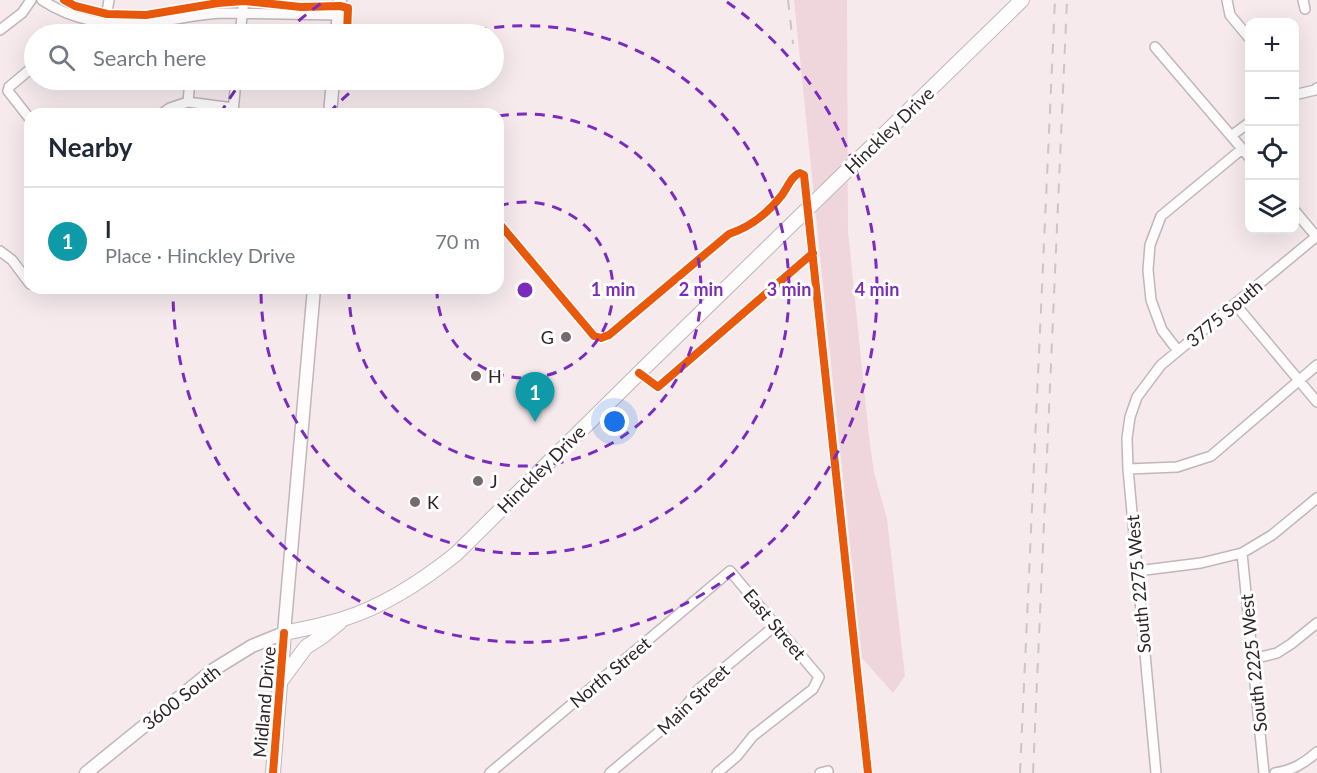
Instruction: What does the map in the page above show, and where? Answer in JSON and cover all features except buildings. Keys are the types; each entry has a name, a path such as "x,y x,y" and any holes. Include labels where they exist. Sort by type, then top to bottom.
{"main road":[{"path":"338,24 340,0"},
{"name":"Hinckley Drive","path":"284,633 344,619 376,606 422,580 456,554 1019,3"},
{"path":"331,108 332,90"},
{"name":"Midland Drive","path":"273,773 313,294"},
{"path":"280,682 306,648 344,619"},
{"name":"3600 South","path":"86,773 213,670 252,646 284,633"}],"street":[{"path":"0,30 22,12 30,0"},
{"path":"42,0 68,14 104,23 142,24 207,13 339,15"},
{"path":"104,23 109,0"},
{"path":"241,24 244,0"},
{"path":"1227,0 1230,15 1245,33"},
{"path":"1155,47 1245,152"},
{"path":"24,74 9,87 8,91 24,111"},
{"path":"1299,94 1317,88"},
{"path":"188,102 189,90"},
{"path":"233,108 235,90"},
{"path":"170,108 188,102 218,108"},
{"path":"1231,136 1245,126"},
{"path":"1178,351 1162,330 1152,300 1148,270 1150,245 1161,216 1242,149"},
{"path":"1299,216 1317,236"},
{"name":"3775 South","path":"1137,397 1161,365 1317,236"},
{"path":"0,250 12,260 24,275"},
{"path":"1235,304 1317,402"},
{"path":"1128,469 1177,467 1211,456 1317,365"},
{"name":"South 2275 West","path":"1137,397 1128,427 1128,469 1156,773"},
{"path":"1137,571 1201,563 1242,554 1272,535 1317,498"},
{"name":"South 2225 West","path":"1242,554 1264,773"},
{"name":"East Street","path":"717,773 737,756 753,736 813,688 819,677 730,571"},
{"name":"North Street","path":"490,773 730,571"},
{"path":"1253,659 1276,653 1317,623"},
{"name":"Main Street","path":"610,773 678,716 699,689 776,625"},
{"path":"1275,773 1289,771 1317,752"}],"shaded area":[{"path":"794,0 847,0 848,231 869,437 874,472 887,519 905,676 893,693 862,658"}],"railway":[{"path":"788,0 793,44"},
{"path":"1020,773 1055,0"},
{"path":"1033,773 1067,0"}],"cycle path":[{"path":"64,0 75,6 107,14 146,15 244,1 301,7 340,6 348,8 347,24"},
{"path":"504,229 594,336 601,338 609,335 729,234 758,219 777,202 794,177 800,173 804,175 868,773"},
{"path":"639,373 658,387 813,253"},
{"path":"273,773 284,633"}],"place":[{"name":"G","path":"566,337"},
{"name":"H","path":"476,376"},
{"name":"I","path":"535,422"},
{"name":"J","path":"478,481"},
{"name":"K","path":"415,502"}]}
